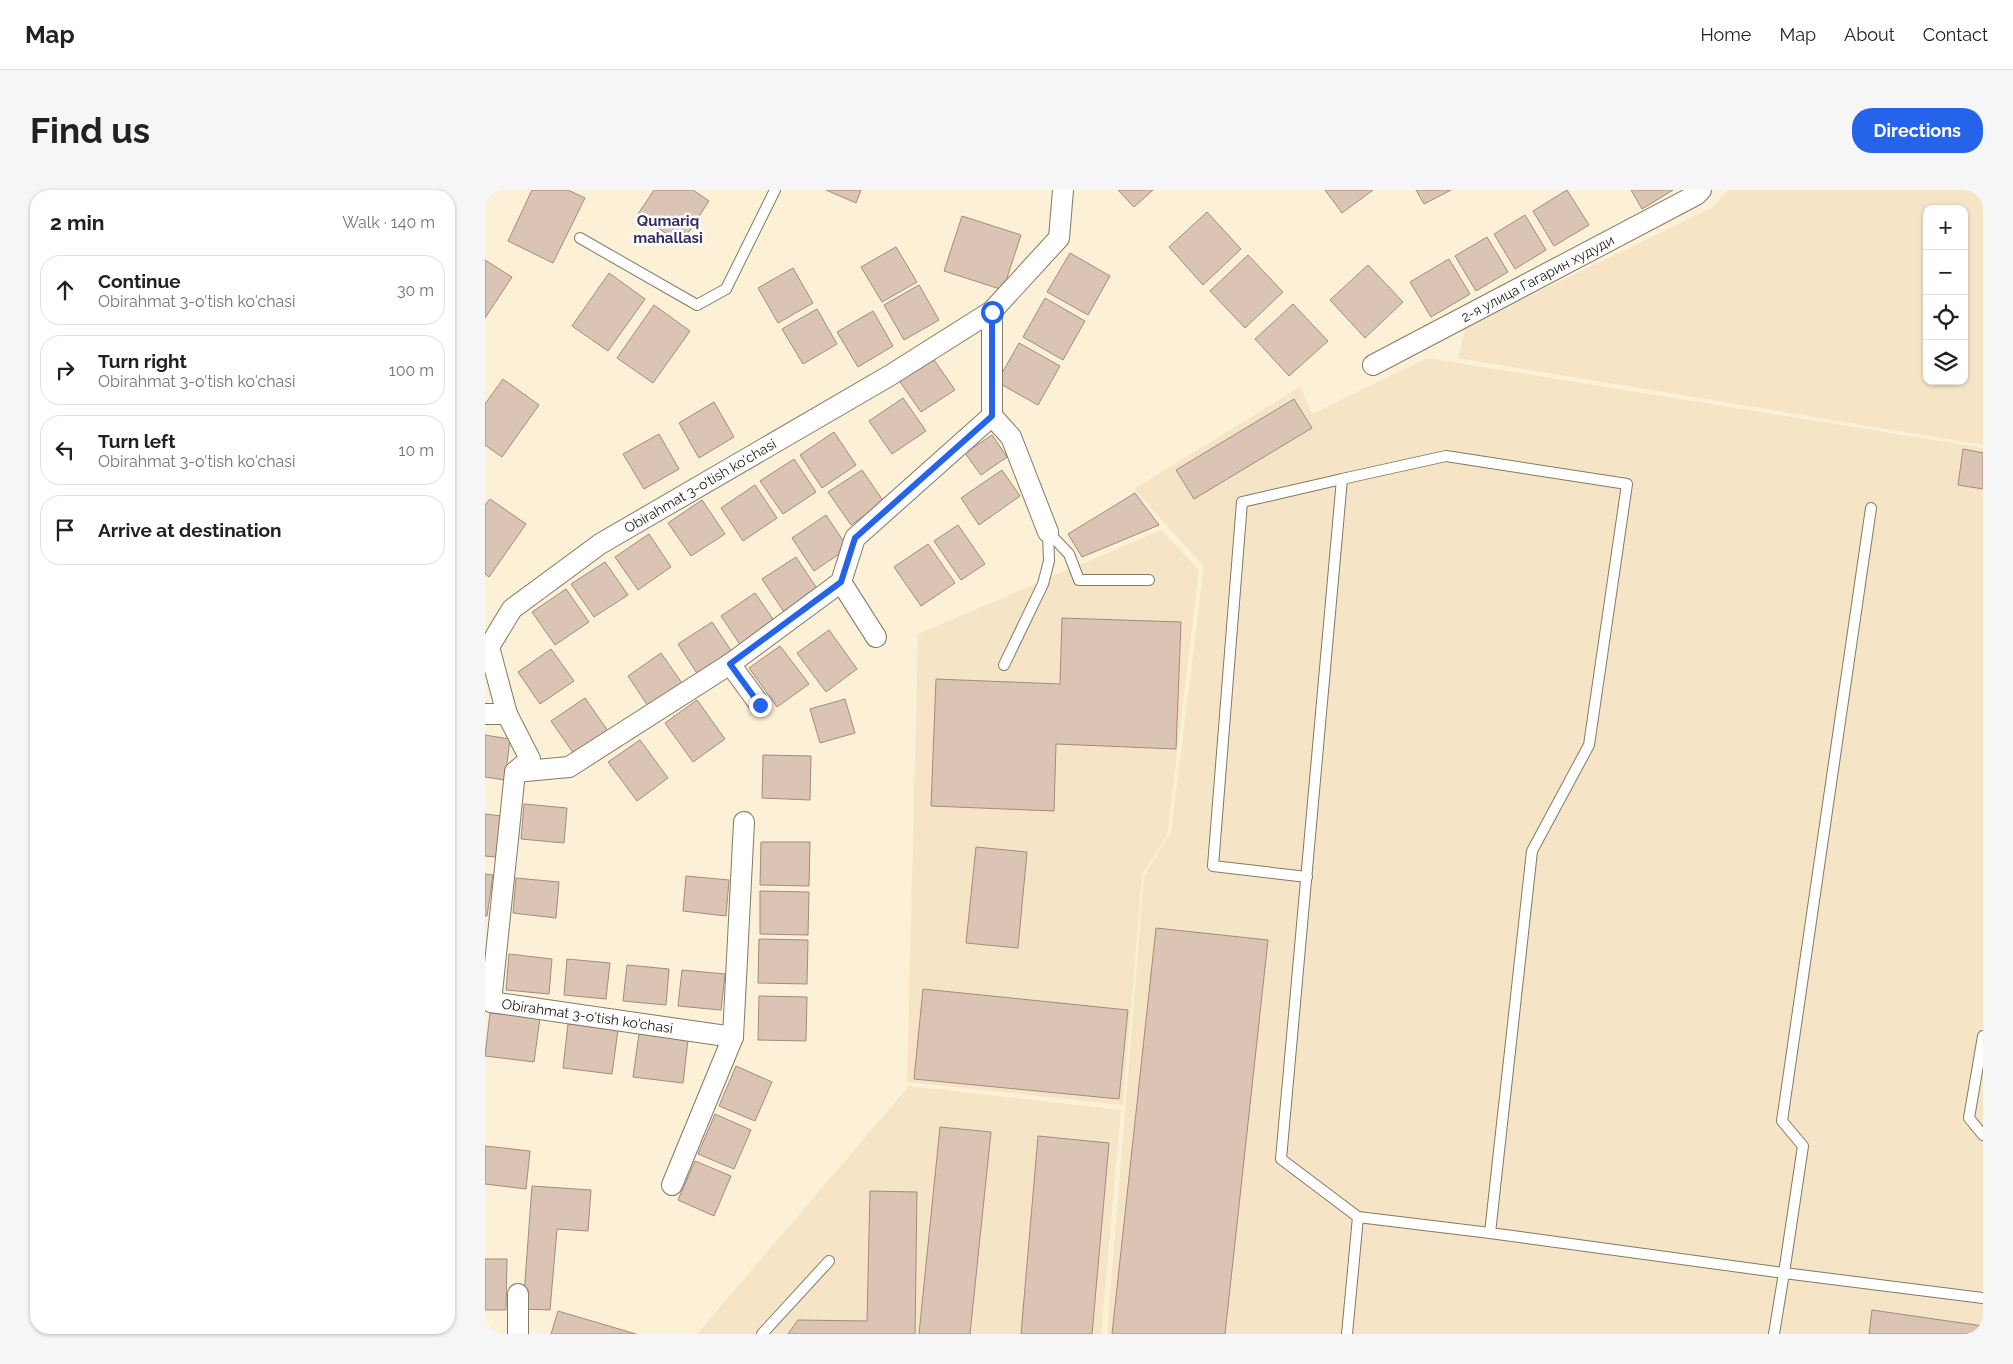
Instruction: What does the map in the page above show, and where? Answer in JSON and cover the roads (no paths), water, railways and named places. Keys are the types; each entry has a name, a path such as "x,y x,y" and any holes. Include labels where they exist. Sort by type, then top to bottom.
{"street":[{"name":"Obirahmat 3-o'tish ko'chasi","path":"733,1037 491,1002 515,772 530,759 507,714 489,647 513,609 600,544 889,376 992,312 1059,238 1063,190"},
{"name":"2-я улица Гагарин худуди","path":"1373,365 1696,195 1701,190"},
{"path":"992,312 992,416 1011,437 1048,532"},
{"path":"515,772 569,767 730,664 841,582 855,538 992,416"},
{"path":"841,582 876,637"},
{"path":"730,664 760,705"},
{"path":"485,714 507,714"},
{"path":"672,1185 733,1037 744,822"},
{"path":"518,1294 518,1334"}],"lane":[{"path":"580,238 697,306 726,289 775,190"},
{"path":"1307,877 1213,866 1242,502 1446,456 1627,484 1589,745 1532,851 1490,1233"},
{"path":"1342,479 1281,1159 1358,1217 1983,1298"},
{"path":"1774,1334 1803,1146 1781,1121 1871,508"},
{"path":"1048,532 1069,554 1079,580 1149,580"},
{"path":"1004,665 1043,584 1049,560 1048,532"},
{"path":"1983,1036 1969,1118 1983,1135"},
{"path":"1347,1334 1358,1217"},
{"path":"761,1334 829,1261"}],"district":[{"name":"Qumariq mahallasi","path":"668,230"}]}
